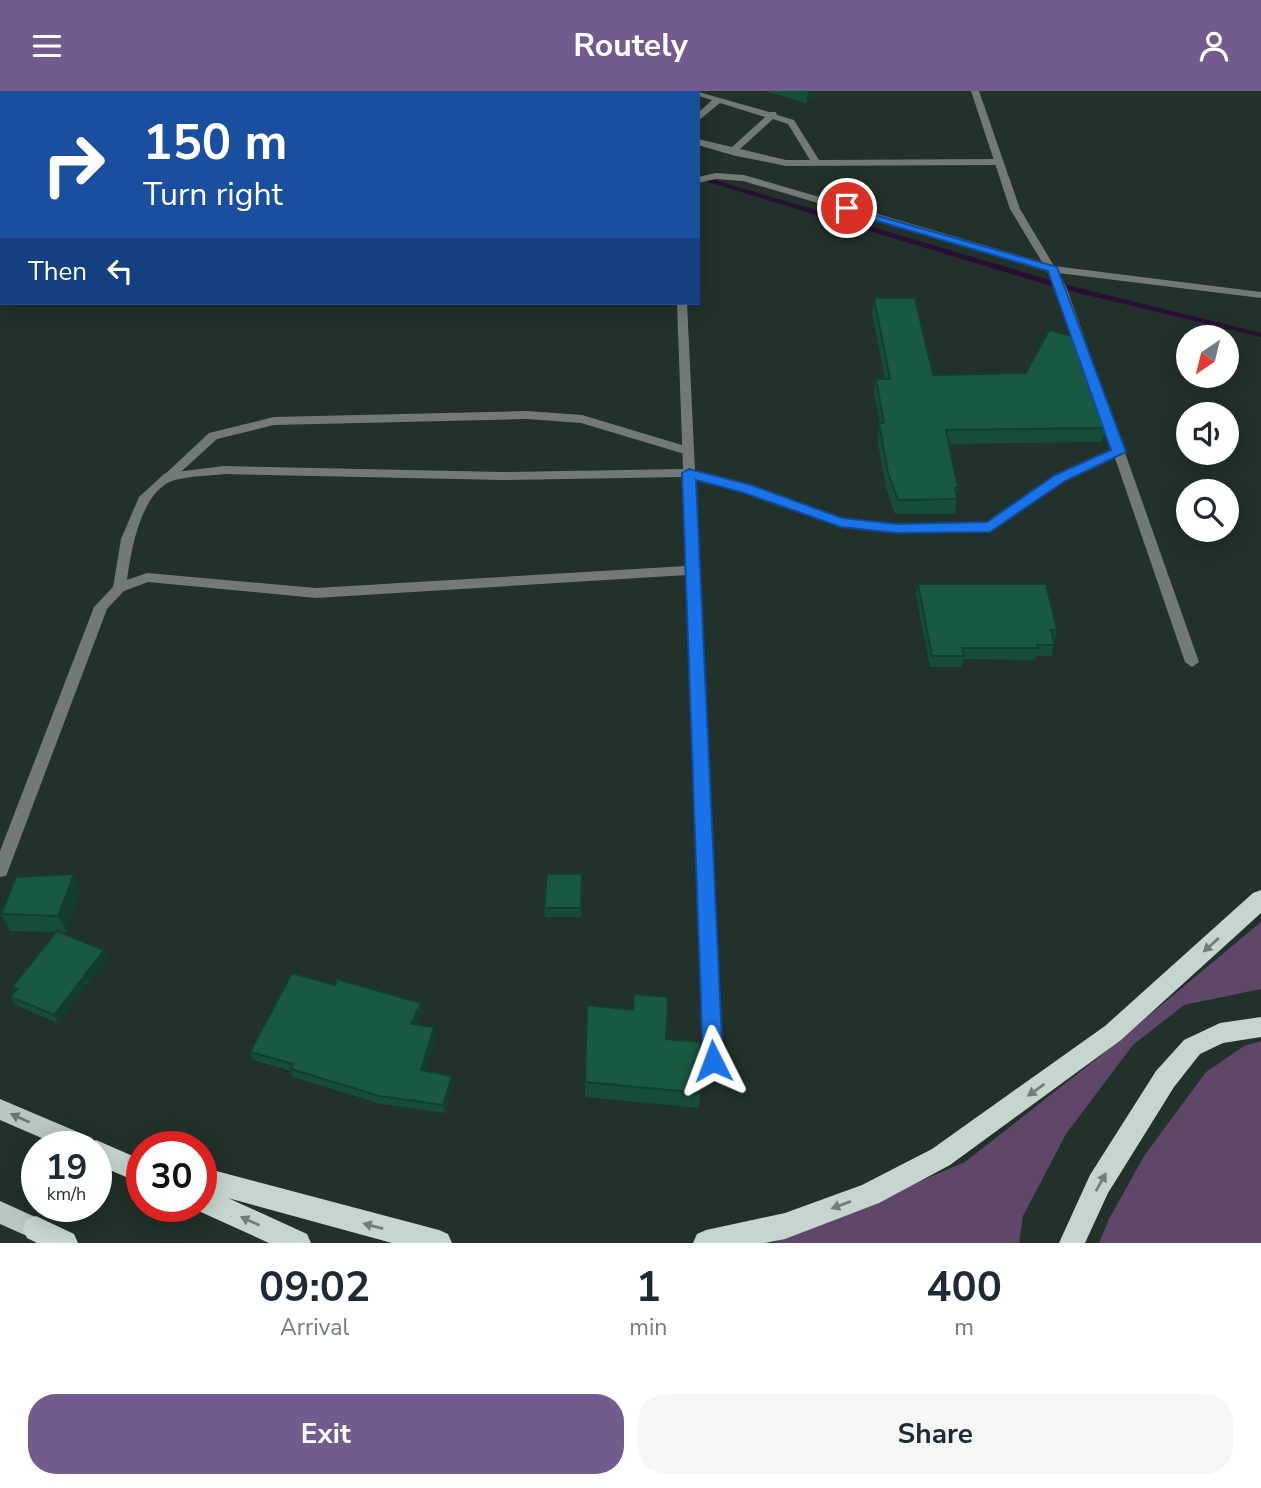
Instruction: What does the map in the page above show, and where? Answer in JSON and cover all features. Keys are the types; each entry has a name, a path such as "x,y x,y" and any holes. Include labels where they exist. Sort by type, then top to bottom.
{"highway":[{"path":"706,1243 797,1221 870,1194 941,1157 1113,1033 1261,898"},
{"path":"1072,1243 1099,1184 1165,1079 1192,1047 1220,1033 1261,1027"},
{"path":"217,1183 439,1243"},
{"path":"217,1206 298,1243"},
{"path":"36,1229 59,1243"},
{"path":"36,1229 65,1243"}],"main road":[{"path":"0,1109 50,1131"},
{"path":"0,1212 36,1229"}],"street":[{"path":"975,91 1015,209 1053,269 1192,662"},
{"path":"700,94 792,122 817,164"},
{"path":"700,116 719,99"},
{"path":"732,152 773,114"},
{"path":"700,143 786,163 999,162"},
{"path":"700,180 716,176 744,178 1053,269 1261,295"},
{"path":"682,305 713,1061"},
{"path":"119,588 127,539 145,497 213,436 274,421 555,417 582,419 688,451"},
{"path":"168,477 224,470 503,476 689,473 746,488 841,523 897,529 990,527 1060,478 1119,452"},
{"path":"0,871 101,607 119,588 146,577 316,593 692,570"}],"shaded area":[{"path":"1261,922 1261,989 1184,1005 1133,1045 1066,1134 1023,1216 1019,1243 773,1243 965,1162 1099,1057"},
{"path":"1261,1041 1261,1243 1099,1243 1109,1219 1144,1156 1206,1072 1244,1046"}],"building":[{"path":"874,298 915,298 933,375 1026,373 1049,330 1072,336 1106,428 946,430 958,487 955,488 957,499 898,500 888,473 879,423 884,423 876,379 890,379"},
{"path":"918,584 1046,584 1057,630 1051,630 1055,645 1037,645 1038,648 962,648 964,656 932,656"},
{"path":"74,874 58,916 1,914 16,877"},
{"path":"547,874 582,874 581,908 544,908"},
{"path":"57,931 104,950 54,1015 11,997 17,989 12,987"},
{"path":"292,973 335,985 337,979 421,1003 411,1024 434,1027 421,1070 452,1076 443,1105 379,1096 291,1069 293,1064 250,1052"},
{"path":"634,994 668,997 666,1039 700,1042 700,1093 585,1082 587,1005 633,1010"}],"waterway":[{"path":"700,177 1061,286 1261,335"}],"route":[{"path":"713,1061 689,473 746,488 841,523 897,529 990,527 1060,478 1119,452 1053,269 847,208"}]}
